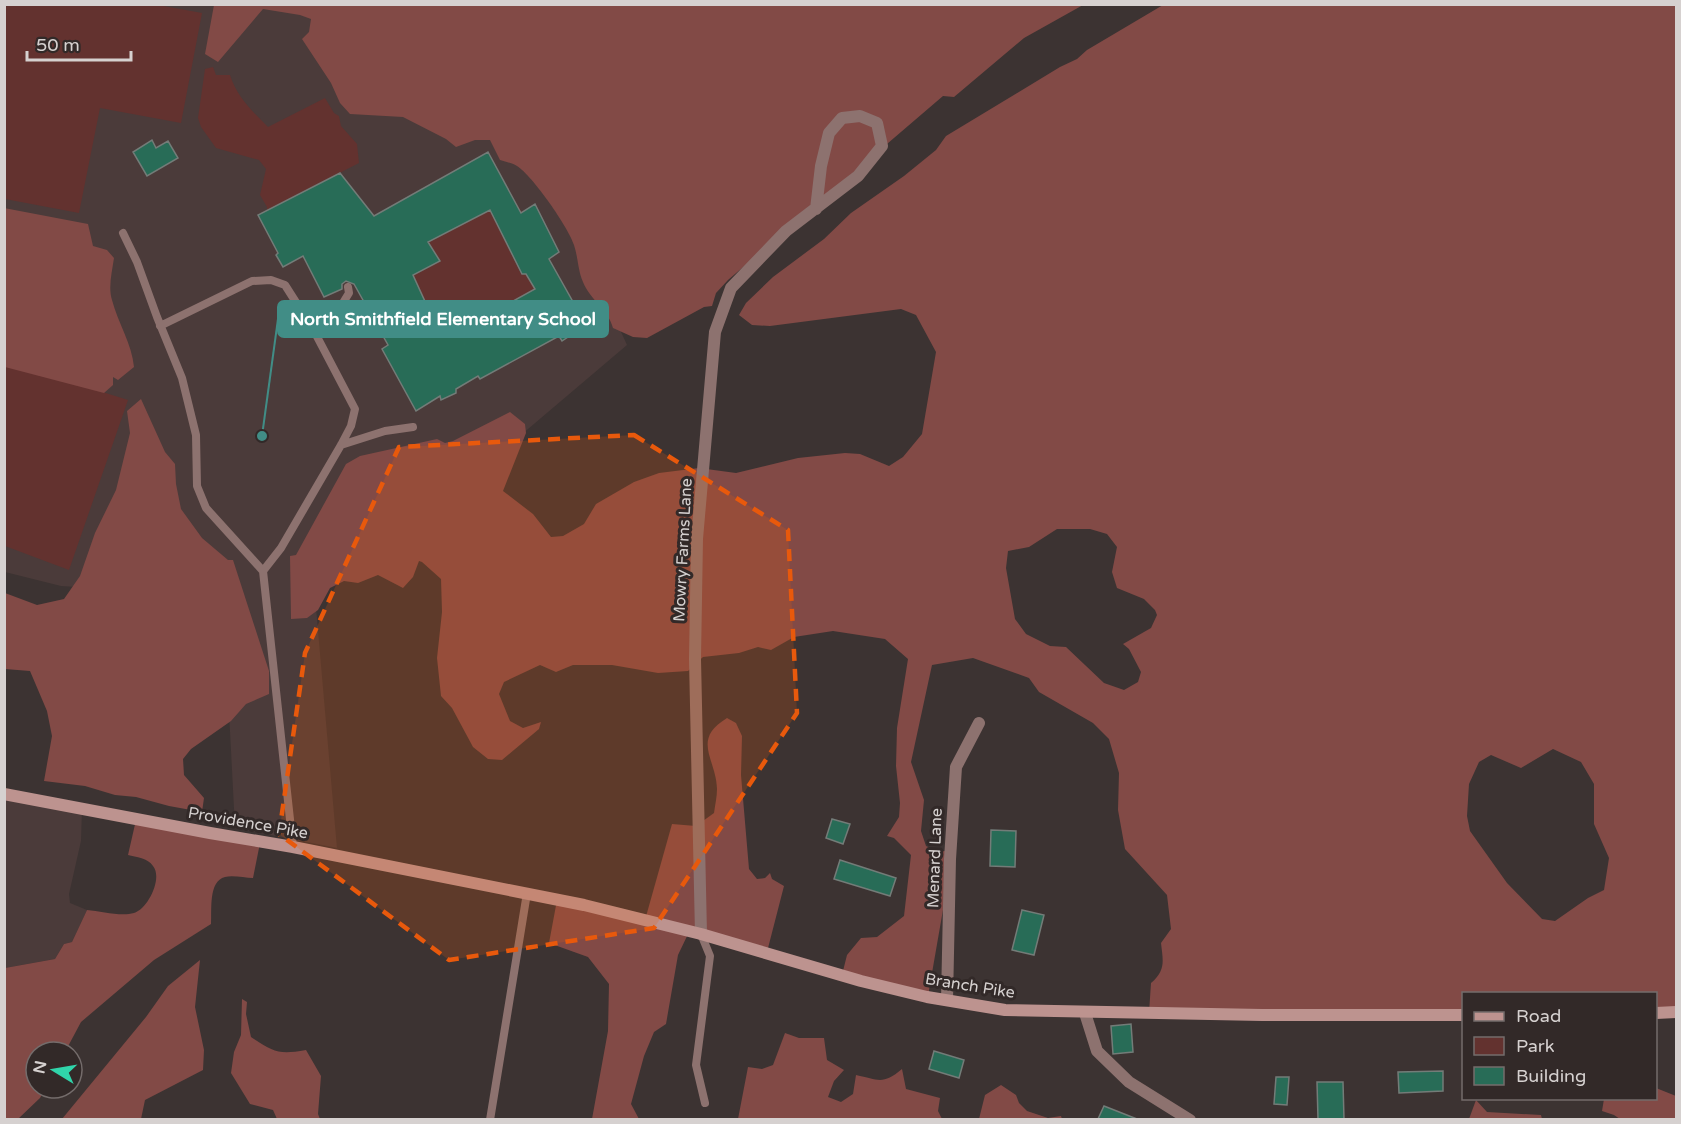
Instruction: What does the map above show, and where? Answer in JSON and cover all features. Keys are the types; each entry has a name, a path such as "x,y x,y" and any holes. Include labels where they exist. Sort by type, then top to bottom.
{"main road":[{"name":"Providence Pike","path":"4,794 486,884"},
{"name":"Branch Pike","path":"486,884 584,904 701,934 861,981 1005,1010 1085,1013 1462,1015"},
{"path":"1657,1012 1677,1012"}],"street":[{"name":"Mowry Farms Lane","path":"701,934 695,659 698,539 715,332 731,288 786,231 816,209 858,176 882,146 877,123 860,116 842,118 829,133 821,166 816,209"},
{"name":"Menard Lane","path":"947,1000 950,859 956,767 979,723"},
{"path":"1085,1013 1097,1051 1129,1082 1190,1119"}],"lane":[{"path":"123,233 137,262 182,378 196,435 197,486 206,508 263,571 293,847"},
{"path":"160,326 252,281 271,280 285,285 313,329 356,409 351,426 281,548 263,571"},
{"path":"313,329 338,311 349,293 348,286"},
{"path":"340,445 385,431 413,427"},
{"path":"490,1119 526,894"},
{"path":"701,934 710,956 696,1065 705,1103"}],"highlighted area":[{"path":"634,435 788,530 797,713 654,928 449,960 279,834 305,653 399,447"}],"shaded area":[{"path":"4,5 325,5 540,153 627,345 414,526 313,573 337,848 235,828 223,596 61,586 5,572"},
{"path":"214,5 1083,5 1024,38 954,97 943,96 728,280 716,293 712,306 704,307 647,338 633,337 613,328 611,321 583,282 574,245 558,215 524,171 500,160 490,140 475,140 456,147 446,139 403,117 350,114 340,103 331,83 302,39 309,32 311,19 300,15 263,9 218,62 205,54"},
{"path":"1163,5 1676,5 1676,1012 1657,1012 1657,992 1462,992 1462,1015 1149,1013 1151,983 1159,974 1162,965 1161,943 1171,929 1167,895 1125,849 1118,810 1119,773 1109,739 1093,723 1039,692 1029,678 973,658 932,665 911,762 924,800 921,831 926,846 937,851 945,851 944,904 928,996 842,975 847,955 861,938 877,937 904,916 911,855 894,838 887,836 899,817 900,803 896,766 897,728 908,659 885,639 833,631 794,637 771,650 758,647 739,653 703,657 688,671 658,673 612,665 573,665 556,672 540,665 504,682 499,694 510,721 523,728 541,722 539,729 502,760 488,759 473,747 452,708 441,696 437,658 442,612 441,579 422,562 419,561 413,577 403,588 378,575 358,583 344,581 330,588 318,610 307,618 291,619 290,556 296,555 346,464 360,456 437,439 445,443 453,441 510,412 525,424 526,433 503,491 533,514 551,537 563,536 584,524 596,504 634,482 659,473 699,468 736,473 798,458 845,453 860,454 889,466 903,457 922,434 936,352 916,315 901,309 770,326 752,325 739,315 746,303 773,277 824,239 851,213 904,176 936,150 946,136 1077,59 1087,50","holes":["1057,529 1090,529 1107,534 1117,547 1112,572 1117,588 1144,599 1157,615 1151,628 1123,644 1129,649 1141,672 1138,682 1124,690 1104,683 1066,647 1050,646 1026,634 1015,619 1006,568 1008,551 1029,547","1553,749 1581,762 1594,784 1594,824 1609,858 1604,890 1555,921 1542,919 1507,883 1470,831 1467,816 1469,784 1479,762 1491,755 1521,768"]},
{"path":"4,208 88,224 93,246 107,250 114,258 110,290 131,350 134,367 118,380 113,377 113,385 104,393 5,367"},
{"path":"141,399 165,452 175,464 181,509 202,538 228,560 233,560 269,671 269,694 246,704 231,721 191,749 183,759 184,775 204,798 202,812 136,797 115,795 85,786 44,781 52,736 47,711 30,671 5,669 5,593 37,605 64,599 80,576 95,533 116,490 130,433 127,411"},
{"path":"727,718 736,723 742,736 741,775 749,869 757,879 765,878 770,873 772,879 784,886 767,952 689,932 678,955 666,1024 654,1032 644,1056 631,1104 639,1119 592,1119 608,1031 609,984 588,957 549,943 557,900 645,920 672,824 696,826 714,813 717,789 708,742 716,726"},
{"path":"5,794 82,809 81,841 69,894 70,903 87,910 72,942 64,944 55,959 5,968"},
{"path":"136,820 260,843 253,878 228,876 216,884 212,897 211,924 154,960 81,1022 71,1040 24,1040 24,1100 38,1100 18,1119 5,1120 5,968 55,959 64,944 72,942 87,910 129,914 144,906 155,885 156,871 148,861 128,855"},
{"path":"200,960 195,1007 204,1050 203,1070 145,1100 141,1119 62,1119 78,1100 84,1100 84,1092 146,1017 168,986"},
{"path":"242,999 247,1002 246,1014 251,1037 277,1051 306,1050 321,1076 318,1114 320,1119 277,1119 273,1110 250,1104 231,1073 234,1052 241,1035"},
{"path":"785,1033 799,1038 824,1038 827,1060 844,1070 834,1081 828,1097 841,1102 853,1094 856,1075 880,1080 902,1069 906,1089 940,1098 938,1111 942,1119 738,1119 748,1067 762,1069 773,1065"},
{"path":"1001,1085 1016,1095 1019,1103 1027,1111 1048,1118 1061,1116 1062,1119 979,1119 985,1095"},
{"path":"1657,1088 1676,1096 1676,1119 1620,1119 1602,1111 1604,1100 1657,1100"},
{"path":"1476,1100 1487,1112 1541,1115 1542,1119 1469,1119"}],"green space":[{"path":"5,5 158,5 202,13 181,123 100,108 79,213 5,199"},
{"path":"213,67 216,75 230,75 241,97 268,127 325,98 334,113 339,116 341,126 357,144 359,163 267,210 260,195 266,169 259,160 216,148 201,127 198,118 205,69"},
{"path":"513,198 522,212 498,226 521,274 526,274 535,289 456,333 459,356 442,319 434,321 413,275 440,261 428,242"},
{"path":"4,361 128,400 69,570 5,546"}],"building":[{"path":"152,140 156,148 168,141 178,158 147,176 133,152"},
{"path":"488,152 521,213 535,204 559,252 549,259 586,325 562,341 559,336 480,379 478,376 456,389 456,393 441,400 440,396 416,411 382,349 388,345 354,284 346,281 342,284 342,289 324,297 303,256 283,267 258,215 340,173 374,216","holes":["490,210 522,274 526,274 535,289 450,336 442,319 434,321 413,275 440,261 428,242"]},
{"path":"832,819 850,824 843,844 826,838"},
{"path":"991,830 1016,831 1015,867 990,866"},
{"path":"840,860 896,878 890,896 834,879"},
{"path":"1022,910 1044,915 1034,955 1012,950"},
{"path":"1131,1024 1133,1052 1113,1054 1111,1026"},
{"path":"934,1051 964,1060 959,1078 929,1069"},
{"path":"1443,1071 1443,1091 1399,1093 1398,1072"},
{"path":"1276,1077 1289,1077 1287,1105 1274,1104"},
{"path":"1317,1082 1343,1082 1344,1119 1318,1119"},
{"path":"1104,1106 1137,1119 1098,1119"}],"place":[{"name":"North Smithfield Elementary School","path":"262,436"}]}
